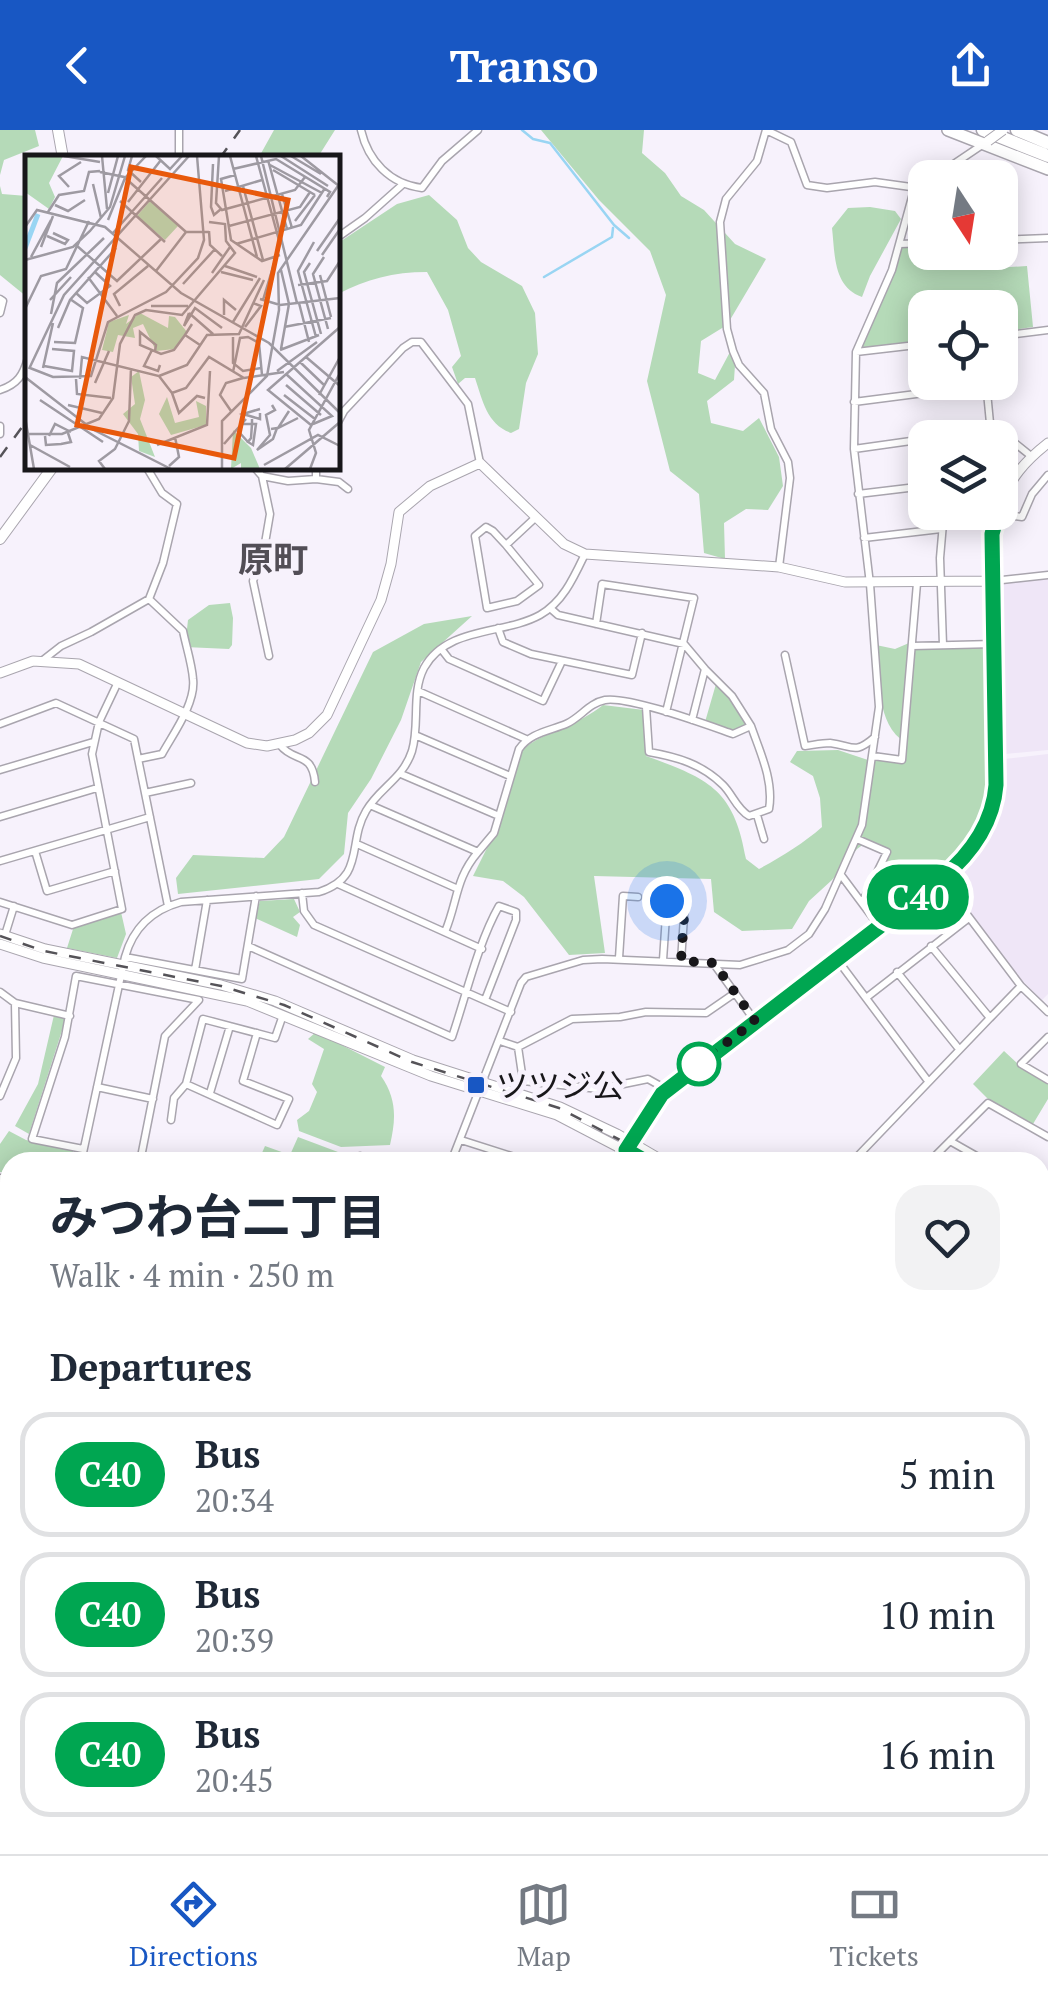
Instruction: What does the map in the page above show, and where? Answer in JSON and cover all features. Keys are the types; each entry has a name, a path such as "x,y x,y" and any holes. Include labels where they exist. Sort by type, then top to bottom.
{"highway":[{"path":"948,130 1048,156"},
{"path":"1016,130 1048,142"},
{"path":"984,138 1048,169"}],"main road":[{"path":"58,130 62,155"},
{"path":"0,539 51,470"}],"street":[{"path":"178,155 179,130"},
{"path":"360,130 374,162 402,186 422,188 442,160 478,130"},
{"path":"779,568 790,478 788,462 771,429 764,393 739,364 727,329 720,222 726,198 757,161 766,130 791,142 808,185 827,188 874,182 908,184"},
{"path":"956,160 984,138 1003,130"},
{"path":"340,236 402,186"},
{"path":"456,1152 526,977 583,960 619,958 740,965 798,943 818,924 857,840 876,736 879,707 870,584 854,449 856,352 900,244 908,208"},
{"path":"1018,239 1048,238"},
{"path":"900,244 908,244"},
{"path":"0,299 0,313"},
{"path":"1018,334 1048,330"},
{"path":"340,418 403,348 421,342 468,404 480,463 564,544 585,554 779,568 835,581 870,584 993,581 1048,575"},
{"path":"856,352 908,346"},
{"path":"0,390 13,385 25,368"},
{"path":"854,402 908,395"},
{"path":"854,449 908,441"},
{"path":"1018,473 1048,442"},
{"path":"1018,445 1032,456"},
{"path":"43,660 79,664 247,744 280,745 309,733 327,715 381,600 399,512 430,486 480,463"},
{"path":"0,673 43,660 61,646 149,599 177,504 162,494 150,470"},
{"path":"257,470 262,476 270,514 264,549 252,581 269,656"},
{"path":"316,470 316,479"},
{"path":"1018,517 1022,518 1032,494 1048,475"},
{"path":"262,476 340,482 348,489"},
{"path":"858,494 908,488"},
{"path":"506,545 535,518"},
{"path":"486,528 506,545 539,586 517,601 487,608 475,536 486,528"},
{"path":"864,538 933,530"},
{"path":"942,530 943,645"},
{"path":"624,1152 666,1090 940,880 963,860 984,829 994,800 1000,756 993,530"},
{"path":"256,896 242,979 195,970 122,970 76,976 70,1016 32,1139 84,1150 122,970 135,932 152,914 168,906 208,900 256,896 319,892 338,884 352,864 370,805 402,774 415,736 418,692 427,662 470,634 517,625 550,608 566,590 585,554"},
{"path":"873,756 902,760 917,583"},
{"path":"596,624 602,584 694,598 666,712"},
{"path":"138,759 162,754 194,680 183,631 149,599"},
{"path":"550,608 558,616 684,644 732,696 752,726 771,796 768,809 748,816 740,811 725,787 702,768 679,758 648,752 646,707"},
{"path":"498,628 503,642 531,654 632,675 642,633"},
{"path":"912,646 994,644"},
{"path":"442,650 449,659 543,702 562,660"},
{"path":"786,654 805,746 828,743 863,748 876,736"},
{"path":"692,720 705,669"},
{"path":"0,902 72,925 122,909 93,765 93,742 99,722 118,682"},
{"path":"418,692 526,739"},
{"path":"445,932 455,909 462,871 494,833 518,749 526,739 570,722 607,699 666,712 732,734 752,726"},
{"path":"0,724 56,703 134,739 168,906"},
{"path":"415,736 510,776"},
{"path":"0,770 93,742"},
{"path":"280,745 284,751 308,760 316,782"},
{"path":"402,774 499,816"},
{"path":"145,792 191,783"},
{"path":"0,817 98,788"},
{"path":"370,805 478,852"},
{"path":"757,815 764,839"},
{"path":"0,861 150,817"},
{"path":"857,840 887,852 862,904"},
{"path":"357,844 458,889"},
{"path":"35,851 47,891 114,871"},
{"path":"841,874 879,926"},
{"path":"940,880 1021,986 1048,1012"},
{"path":"338,884 483,949"},
{"path":"302,893 304,911 314,925 511,1012"},
{"path":"619,958 623,896 638,897"},
{"path":"195,970 208,900"},
{"path":"663,960 667,901 685,902 681,961"},
{"path":"14,906 2,941 45,948 247,1000 431,1076 482,1087"},
{"path":"248,946 452,1038 486,930 499,906 516,912 497,975 484,1000"},
{"path":"866,998 969,918"},
{"path":"931,946 990,1018"},
{"path":"836,958 928,1080"},
{"path":"714,963 755,1021"},
{"path":"122,970 221,986 275,1001 642,1152"},
{"path":"122,970 199,1000 165,1036 142,1152"},
{"path":"897,972 959,1049"},
{"path":"861,1152 1021,986"},
{"path":"0,992 15,1003 70,1016"},
{"path":"500,1042 518,1047 572,1019 646,1012 706,1012 735,993"},
{"path":"0,1096 16,1058 15,1003"},
{"path":"171,1120 174,1098 186,1084 203,1019 275,1038 284,1014"},
{"path":"210,1093 230,1026"},
{"path":"186,1084 277,1126 289,1099 243,1081 257,1033"},
{"path":"1048,1037 1022,1064 1048,1080"},
{"path":"518,1047 523,1082 599,1089 648,1079 666,1090"},
{"path":"97,1087 153,1099"},
{"path":"938,1152 988,1103 1048,1138"},
{"path":"461,1140 499,1152"},
{"path":"950,1141 969,1152"},
{"path":"628,1146 635,1152"}],"shaded area":[{"path":"1048,578 1048,750 1005,754 1001,583"},
{"path":"1048,754 1048,994 1042,1000 1021,979 950,887 950,880 981,848 1003,803 1007,774 1004,759"}],"green space":[{"path":"0,130 35,130 39,146 4,160 0,175"},
{"path":"274,130 335,130 319,155 260,155"},
{"path":"541,130 644,130 642,153 665,173 681,196 704,210 735,244 766,259 727,325 701,341 698,373 715,380 730,352 735,365 734,380 707,401 711,423 743,431 759,418 779,457 783,486 768,510 746,509 724,523 725,559 704,553 699,494 670,471 647,381 666,295 650,251 599,200"},
{"path":"0,186 2,194 25,196 25,295 0,275"},
{"path":"429,195 457,220 468,248 481,262 522,286 535,313 538,354 526,383 519,429 511,433 496,424 475,378 465,378 458,384 452,367 461,356 448,310 427,272 381,277 340,293 340,242 397,204"},
{"path":"848,208 895,211 901,219 862,297 841,278 832,228"},
{"path":"903,246 908,246 908,270 1018,270 1018,267 1027,266 1033,327 1018,329 1018,290 908,290 908,343 860,350"},
{"path":"230,603 233,618 229,649 185,647 188,620 209,605"},
{"path":"472,616 421,662 401,720 371,779 348,813 344,854 319,879 178,894 176,878 193,855 264,858 284,837 373,652 424,624"},
{"path":"909,643 914,647 986,646 986,651 990,651 987,743 993,751 991,795 979,832 953,867 876,919 865,904 889,850 868,841 809,901 792,929 742,931 714,912 711,879 594,876 605,953 569,955 524,897 503,881 473,876 496,830 523,749 603,705 644,710 646,756 687,772 715,790 734,817 746,859 759,869 822,827 820,798 813,776 790,762 797,751 838,750 874,762 875,758 903,761 906,743 896,735 884,712 876,645 895,649"},
{"path":"716,684 732,698 746,725 731,731 705,722"},
{"path":"294,899 300,912 293,917 300,925 297,937 255,918 260,901"},
{"path":"121,912 126,934 117,958 67,948 74,926"},
{"path":"54,1015 66,1018 29,1134 15,1126 38,1084"},
{"path":"316,1032 385,1067 381,1076 394,1109 390,1145 341,1147 299,1131 297,1120 309,1111 317,1092 312,1084 324,1049 308,1039"},
{"path":"1004,1051 1048,1082 1048,1099 1033,1124 991,1102 973,1084"},
{"path":"9,1131 26,1140 73,1152 0,1152 0,1144"},
{"path":"298,1137 338,1152 291,1152"}],"waterway":[{"path":"522,130 533,139 550,143 614,225 629,238"},
{"path":"544,277 612,237 613,228"}],"railway":[{"path":"222,155 240,130"},
{"path":"0,457 25,423"},
{"path":"0,936 44,951 221,986 284,1005 412,1062 559,1108 643,1152"}],"bus line":[{"name":"C40","path":"630,1152 626,1150 662,1094 940,880 963,860 984,829 996,785 993,530"}],"place":[{"name":"ツツジ公","path":"476,1085"}],"district":[{"name":"原町","path":"273,559"}],"route":[{"path":"667,901 685,902 681,961 714,963 755,1021 696,1066 699,1064"}]}
